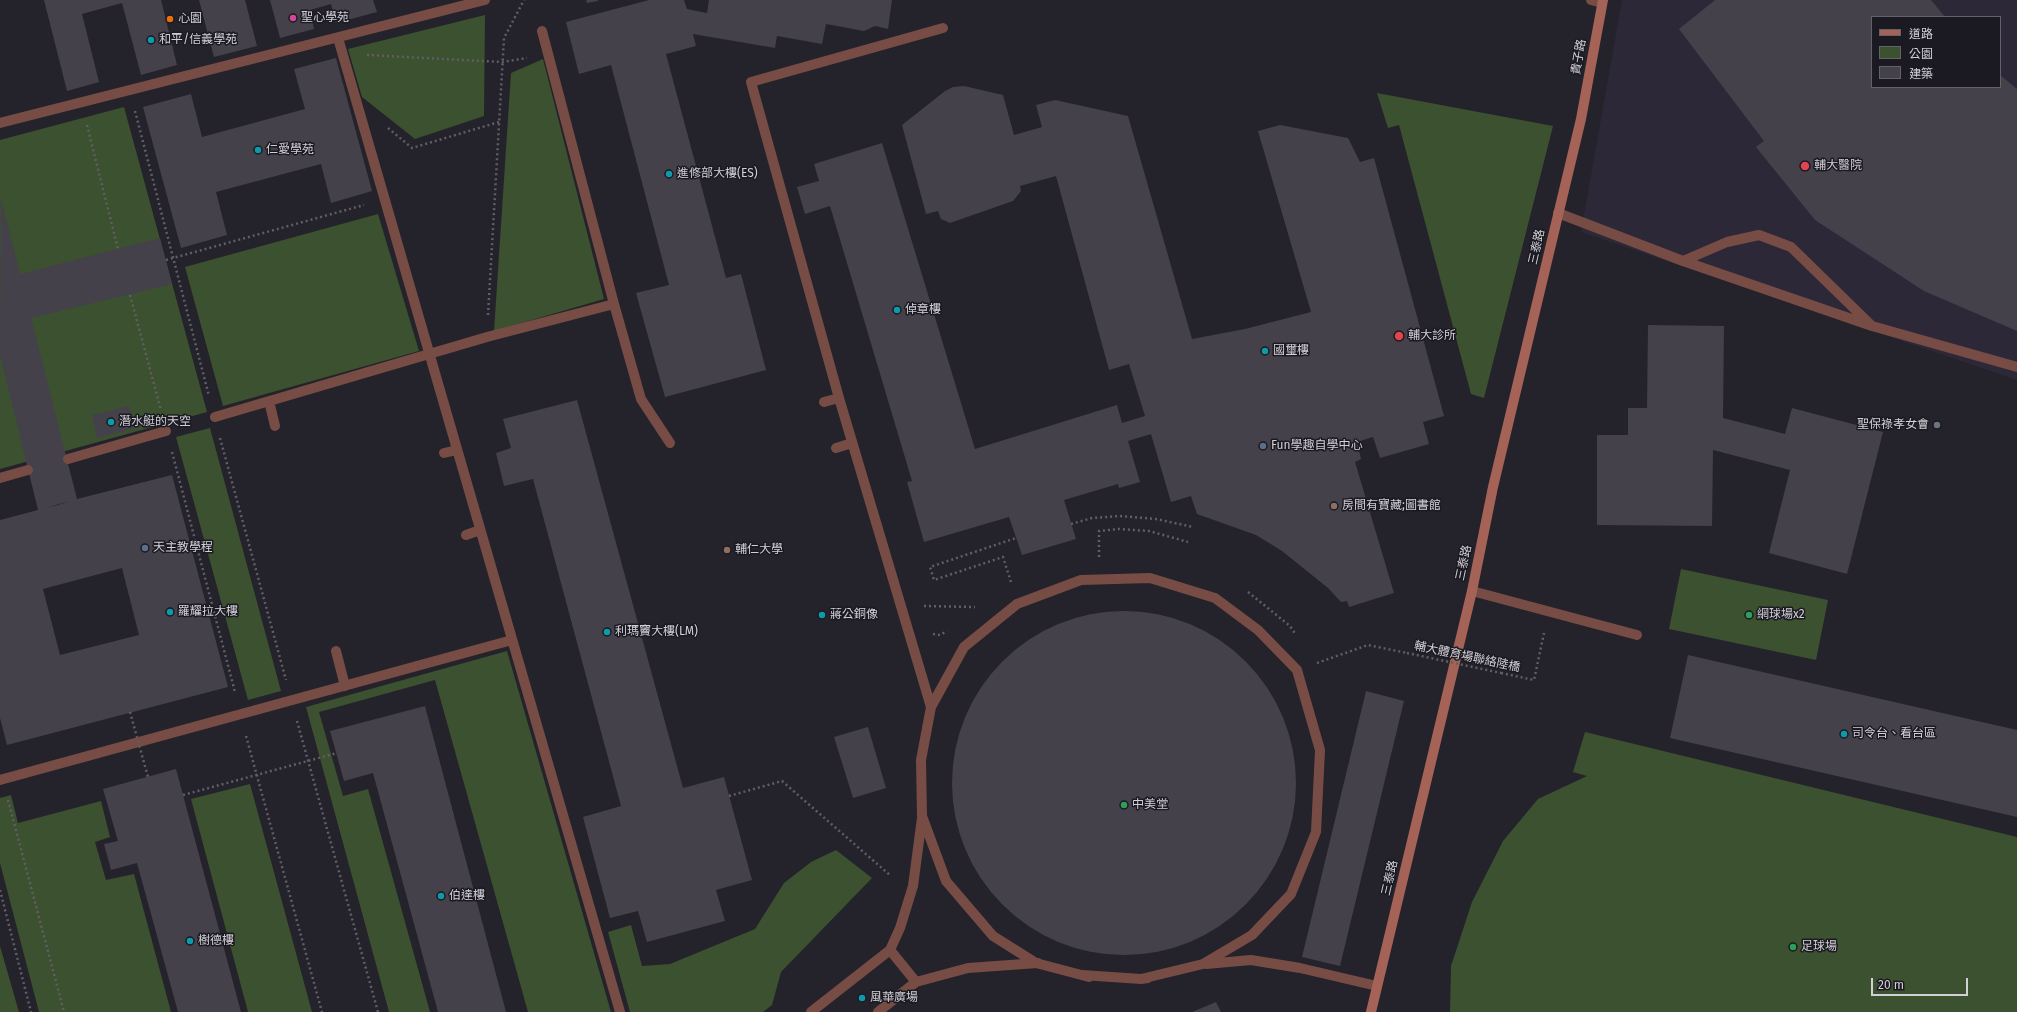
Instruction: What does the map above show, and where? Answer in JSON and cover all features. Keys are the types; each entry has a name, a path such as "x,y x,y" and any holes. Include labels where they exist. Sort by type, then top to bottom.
{"street":[{"name":"貴子路","path":"1581,119 1603,2"},
{"name":"三泰路","path":"1371,1012 1472,592 1493,486 1581,119"}],"lane":[{"path":"0,123 485,0"},
{"path":"1590,0 1603,2"},
{"path":"931,707 839,398 751,82 943,28"},
{"path":"542,31 614,304 641,398 670,443"},
{"path":"338,38 620,1012"},
{"path":"1558,213 1683,261 1872,326 2017,367"},
{"path":"1683,261 1728,242 1759,236 1791,247 1872,326"},
{"path":"214,417 430,355 487,337 614,304"},
{"path":"824,402 839,398"},
{"path":"269,401 275,426"},
{"path":"68,459 166,431"},
{"path":"836,448 852,443"},
{"path":"444,453 457,450"},
{"path":"0,478 28,470"},
{"path":"466,534 480,530"},
{"path":"811,1012 890,950 900,928 913,886 922,816 921,760 931,707 964,647 1017,604 1081,580 1150,578 1215,598 1258,630 1298,670 1320,750 1316,832 1291,894 1252,935 1203,964"},
{"path":"1472,592 1637,635"},
{"path":"1,780 512,640"},
{"path":"336,651 345,686"},
{"path":"922,816 946,881 993,936 1036,963 1089,977 1141,979 1203,964 1251,960 1300,968 1377,986"},
{"path":"890,950 916,982"},
{"path":"878,1012 916,982 968,968 1036,963"}],"path":[{"path":"487,337 504,38 524,0"},
{"path":"343,54 502,62"},
{"path":"130,91 214,417 291,701 378,1012"},
{"path":"81,103 118,249"},
{"path":"358,104 412,148 499,122"},
{"path":"166,260 385,200"},
{"path":"130,294 241,715 322,1012"},
{"path":"1071,524 1092,518 1120,516 1163,520 1193,527"},
{"path":"1100,580 1099,531 1119,529 1149,531 1188,542"},
{"path":"1016,538 930,567 934,580 1003,557 1017,604"},
{"path":"1093,557 1107,555"},
{"path":"1005,585 1016,579"},
{"path":"1245,590 1290,626 1297,636"},
{"path":"969,612 981,603"},
{"path":"920,606 975,607"},
{"path":"929,633 940,635 952,628"},
{"name":"輔大體育場聯絡陸橋","path":"1298,670 1368,645 1534,680 1540,652"},
{"path":"130,712 148,777"},
{"path":"183,795 337,753"},
{"path":"1,780 64,1012"},
{"path":"729,796 782,781 896,880"},
{"path":"0,890 31,1012"}],"shaded area":[{"name":"輔大醫院","path":"1622,0 2017,0 2017,380 1581,232"}],"green space":[{"path":"485,15 484,116 415,139 362,97 348,49"},
{"path":"543,59 604,299 494,331 511,73"},
{"path":"1377,93 1553,126 1484,398 1471,394 1399,125 1388,128"},
{"path":"124,107 207,412 0,469 0,140"},
{"path":"378,214 419,351 223,406 185,267"},
{"path":"210,428 281,691 248,700 176,437"},
{"name":"網球場x2","path":"1681,569 1828,600 1816,660 1669,629"},
{"path":"507,651 611,1012 528,1012 435,680 319,712 343,796 368,789 430,1012 389,1012 306,707"},
{"name":"足球場","path":"1585,732 2017,837 2017,1012 1450,1012 1451,966 1472,902 1503,841 1538,799 1587,776 1573,772"},
{"path":"250,784 312,1012 248,1012 191,799"},
{"path":"11,795 18,823 101,801 110,837 95,842 106,880 134,874 171,1012 39,1012 0,863 0,798"},
{"path":"836,850 872,878 781,972 772,1005 763,1012 630,1012 608,932 631,925 642,966 670,964 755,929 784,883 811,862"},
{"path":"0,946 19,1012 0,1012"}],"building":[{"name":"和平/信義學苑","path":"44,0 161,0 177,65 141,75 122,3 82,14 99,82 67,91"},
{"name":"和平/信義學苑","path":"199,0 245,0 257,46 214,57"},
{"name":"聖心學苑","path":"270,0 373,0 377,12 336,23 331,4 310,10 314,29 280,38"},
{"path":"586,0 598,0 598,1 587,3"},
{"name":"進修部大樓(ES)","path":"649,0 684,0 687,9 707,13 709,0 892,0 888,29 875,26 864,31 826,24 822,44 777,36 775,48 693,34 696,46 666,54 726,278 741,274 766,370 665,397 636,293 669,285 611,65 579,74 566,22"},
{"path":"1715,0 1931,0 1944,16 1871,16 1871,88 2001,88 2001,76 2017,89 2017,331 1924,291 1815,220 1756,147 1764,141 1679,29"},
{"name":"仁愛學苑","path":"336,58 372,191 331,203 321,164 216,192 227,235 181,248 143,107 191,94 202,137 305,109 294,69"},
{"name":"國璽樓","path":"964,86 1003,95 1014,135 1042,127 1036,105 1055,100 1128,116 1192,339 1245,329 1311,312 1258,131 1280,125 1348,138 1360,162 1374,158 1444,416 1423,422 1429,444 1380,458 1373,437 1357,442 1361,459 1355,462 1394,593 1349,607 1347,601 1341,602 1328,588 1282,551 1256,535 1197,514 1191,496 1171,502 1151,434 1128,441 1140,482 1119,488 1118,484 1064,500 1076,539 1022,555 1009,517 924,542 907,482 912,481 830,206 805,214 797,187 819,181 814,164 882,143 975,449 1117,405 1122,423 1145,416 1129,364 1109,370 1056,176 1020,186 1021,191 1013,201 950,223 941,219 938,211 926,214 902,125 945,91 953,87"},
{"name":"羅耀拉大樓","path":"1,199 20,274 160,238 172,284 31,318 77,499 172,475 228,687 7,745 0,718 0,520 38,510 0,355","holes":["122,568 139,635 60,655 43,589"]},
{"path":"1648,325 1724,326 1723,418 1785,434 1792,408 1883,432 1847,574 1769,553 1790,470 1713,450 1712,526 1597,525 1597,435 1628,435 1628,408 1647,408"},
{"name":"利瑪竇大樓(LM)","path":"577,400 683,788 724,777 752,880 716,890 725,921 647,942 638,911 610,918 583,817 621,806 533,479 504,486 496,453 511,448 503,419"},
{"path":"129,406 135,428 97,438 92,415"},
{"name":"中美堂","path":"1124,611 1158,614 1190,624 1220,640 1246,661 1267,687 1283,717 1293,749 1296,783 1293,817 1283,849 1267,879 1246,905 1220,926 1190,942 1158,952 1124,955 1090,952 1058,942 1028,926 1002,905 981,879 965,849 955,817 952,783 955,749 965,717 981,687 1002,661 1028,640 1058,624 1090,614"},
{"name":"司令台、看台區","path":"1688,655 2017,730 2017,817 1670,738"},
{"path":"1366,691 1404,701 1340,966 1302,957"},
{"name":"伯達樓","path":"425,706 506,1012 438,1012 373,773 344,781 330,731"},
{"path":"868,727 886,788 853,798 834,737"},
{"name":"樹德樓","path":"176,769 241,1012 178,1012 137,863 111,870 104,844 118,841 103,789"},
{"path":"1216,1002 1221,1012 1192,1012"}],"place":[{"name":"聖心學苑","path":"293,18"},
{"name":"心園","path":"170,19"},
{"name":"和平/信義學苑","path":"151,40"},
{"name":"仁愛學苑","path":"258,150"},
{"name":"輔大醫院","path":"1805,166"},
{"name":"進修部大樓(ES)","path":"669,174"},
{"name":"倬章樓","path":"897,310"},
{"name":"輔大診所","path":"1399,336"},
{"name":"國璽樓","path":"1265,351"},
{"name":"潛水艇的天空","path":"111,422"},
{"name":"聖保祿孝女會","path":"1937,425"},
{"name":"Fun學趣自學中心","path":"1263,446"},
{"name":"房間有寶藏;圖書館","path":"1334,506"},
{"name":"天主教學程","path":"145,548"},
{"name":"輔仁大學","path":"727,550"},
{"name":"羅耀拉大樓","path":"170,612"},
{"name":"蔣公銅像","path":"822,615"},
{"name":"網球場x2","path":"1749,615"},
{"name":"利瑪竇大樓(LM)","path":"607,632"},
{"name":"司令台、看台區","path":"1844,734"},
{"name":"中美堂","path":"1124,805"},
{"name":"伯達樓","path":"441,896"},
{"name":"樹德樓","path":"190,941"},
{"name":"足球場","path":"1793,947"},
{"name":"風華廣場","path":"862,998"}]}
